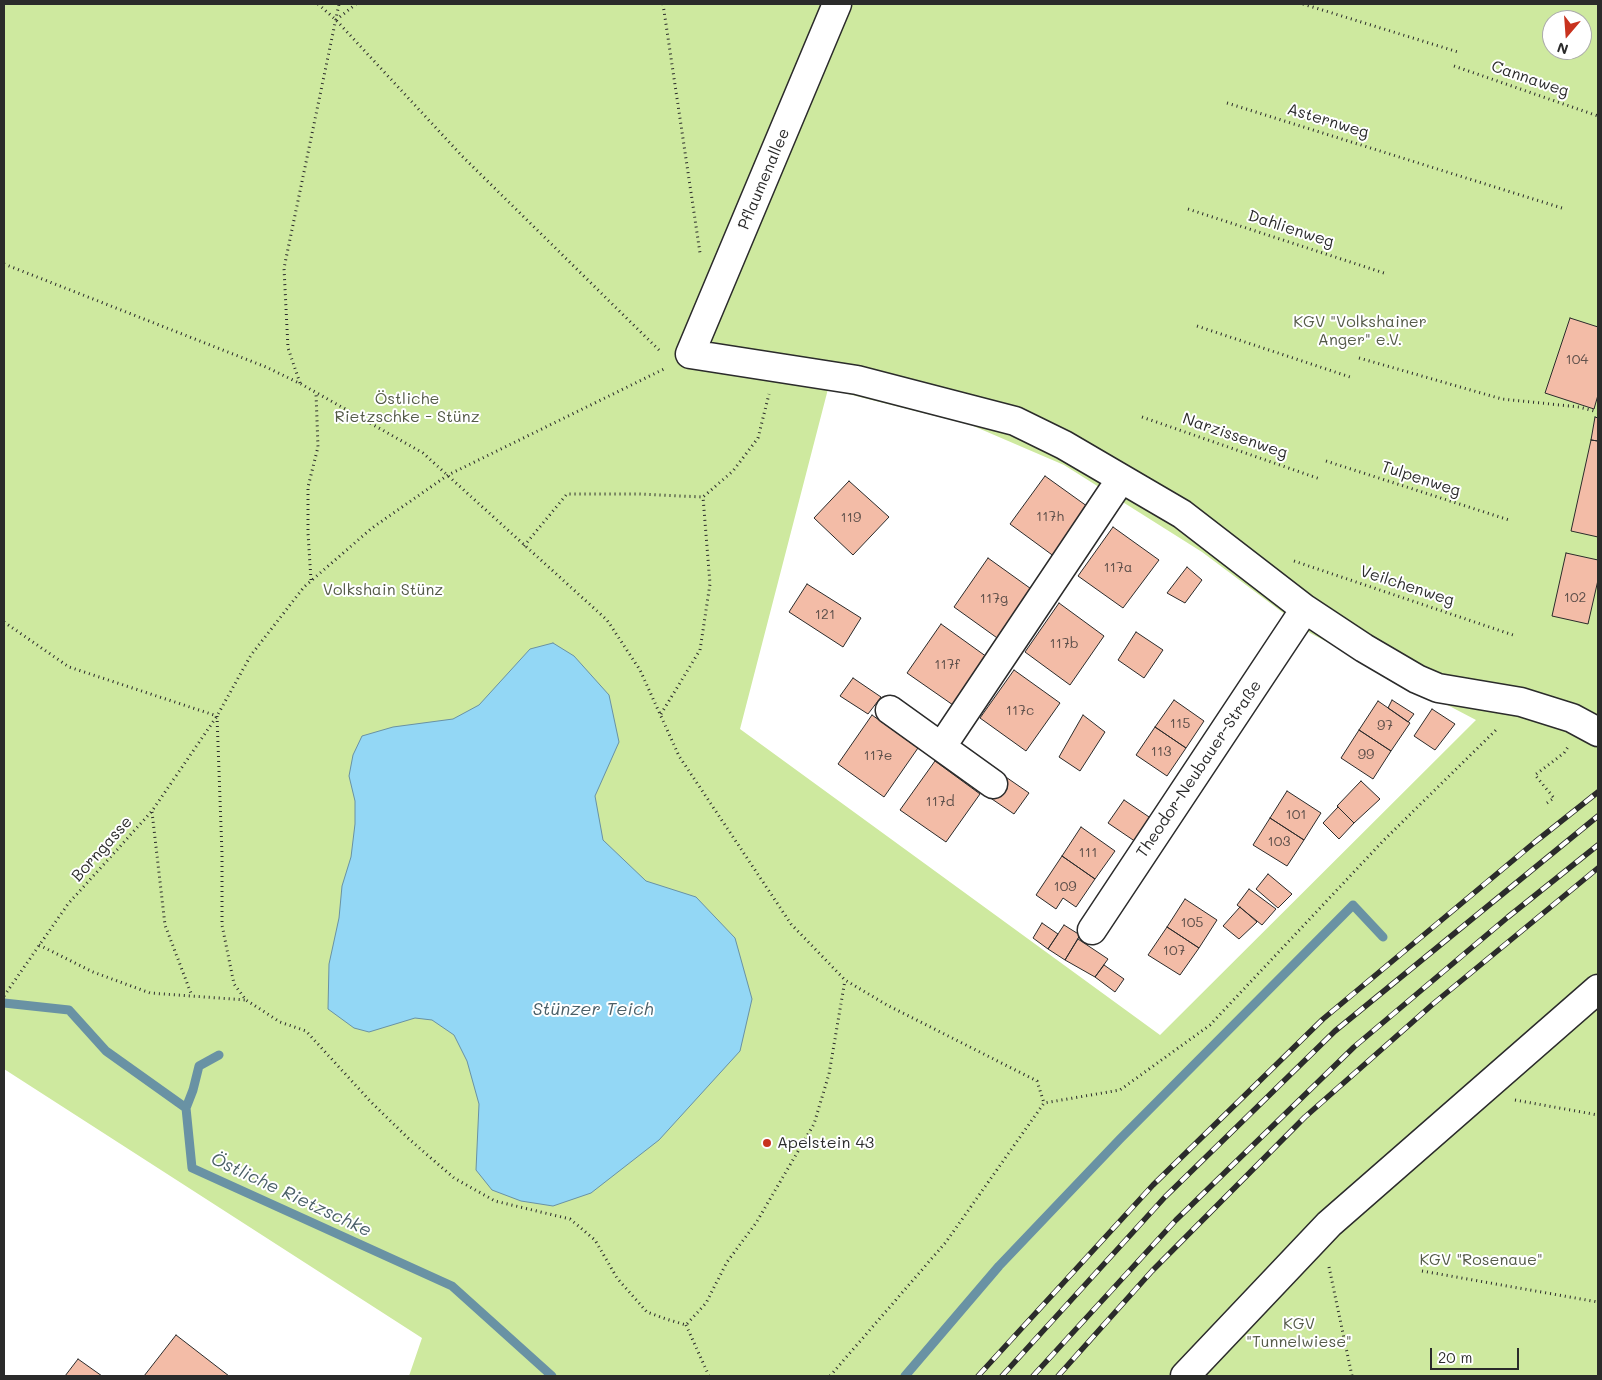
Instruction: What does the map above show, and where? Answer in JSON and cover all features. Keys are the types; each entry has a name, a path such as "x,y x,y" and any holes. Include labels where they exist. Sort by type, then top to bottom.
{"street":[{"name":"Pflaumenallee","path":"690,354 838,4"},
{"path":"690,354 857,380 1015,421 1064,445 1182,514 1305,608 1364,648 1417,679 1438,688 1521,702 1572,718 1598,732"},
{"path":"942,746 1121,479"},
{"name":"Theodor-Neubauer-Straße","path":"1092,930 1305,608"},
{"path":"890,710 993,784"},
{"path":"1185,1376 1328,1224 1598,989"}],"path":[{"path":"318,4 336,20 462,156 660,351"},
{"path":"301,384 288,348 284,268 339,4"},
{"path":"336,20 356,4"},
{"path":"663,4 702,263"},
{"path":"1303,4 1458,52"},
{"name":"Cannaweg","path":"1454,66 1598,116"},
{"name":"Asternweg","path":"1227,103 1565,209"},
{"name":"Dahlienweg","path":"1188,209 1387,274"},
{"path":"4,264 266,367 301,384 423,453 607,620 640,670 679,756 791,924 845,980 887,1005 1037,1081 1044,1103"},
{"path":"1197,326 1353,378"},
{"name":"Borngasse","path":"4,996 68,904 152,812 217,716 251,655 304,587 372,528 448,475 690,354"},
{"path":"1360,358 1502,399 1579,407 1598,412"},
{"path":"524,546 567,494 639,494 703,497 733,471 758,438 768,402 773,366"},
{"path":"311,581 308,487 318,447 316,393"},
{"name":"Narzissenweg","path":"1142,417 1320,479"},
{"name":"Tulpenweg","path":"1326,461 1509,520"},
{"path":"660,715 700,650 710,584 703,497"},
{"name":"Veilchenweg","path":"1294,561 1513,635"},
{"path":"4,622 69,667 217,716 222,854 222,925 234,984 246,1000 280,1022 306,1030 371,1102 409,1139 454,1178 495,1201 570,1220 595,1240 617,1278 647,1312 666,1320 686,1324"},
{"path":"830,1376 946,1242 1044,1103 1120,1090 1210,1025 1383,841 1487,740 1521,702"},
{"path":"1546,803 1554,798 1535,775 1564,753"},
{"path":"152,812 165,925 192,996"},
{"path":"39,945 93,972 150,993 246,1000"},
{"path":"686,1324 706,1303 727,1262 756,1223 814,1124 829,1074 845,980"},
{"path":"1512,1100 1598,1115"},
{"path":"1328,1224 1324,1243 1352,1376"},
{"path":"1422,1271 1598,1302"},
{"path":"686,1324 709,1376"}],"green space":[{"name":"Östliche Rietzschke - Stünz","path":"4,4 1598,4 1598,1376 409,1376 422,1338 4,1069","holes":["828,389 971,425 1064,465 1202,552 1310,633 1476,720 1160,1035 740,729"]}],"water":[{"name":"Stünzer Teich","path":"553,643 574,656 609,695 619,742 595,796 603,840 646,881 696,897 735,938 752,999 740,1051 659,1140 591,1193 553,1206 521,1201 492,1190 476,1170 479,1104 467,1061 454,1035 432,1020 415,1018 369,1032 354,1028 328,1009 329,964 339,918 342,886 351,857 355,824 355,801 349,776 353,755 362,736 393,727 453,719 479,705 530,649"}],"building":[{"path":"1570,318 1598,327 1598,395 1594,409 1545,393"},
{"path":"1595,417 1598,418 1598,441 1591,440"},
{"path":"1591,440 1598,441 1598,537 1571,531"},
{"path":"1045,476 1091,509 1055,557 1010,524"},
{"path":"849,481 889,517 853,555 814,518"},
{"path":"1113,527 1159,560 1123,608 1078,576"},
{"path":"1566,553 1598,560 1598,580 1588,624 1552,616"},
{"path":"988,558 1034,591 1000,640 954,607"},
{"path":"1187,567 1202,580 1185,603 1167,593"},
{"path":"807,584 861,618 843,647 789,612"},
{"path":"1059,603 1104,636 1070,685 1025,652"},
{"path":"941,624 987,657 953,705 907,673"},
{"path":"1136,632 1163,650 1144,678 1118,660"},
{"path":"1014,670 1060,703 1026,751 980,718"},
{"path":"853,678 881,697 868,714 840,696"},
{"path":"1174,700 1204,721 1186,748 1155,727"},
{"path":"1392,700 1414,714 1408,722 1388,708"},
{"path":"1378,701 1410,723 1391,751 1359,730"},
{"path":"1432,709 1455,724 1435,750 1414,736"},
{"path":"872,715 918,748 884,797 838,764"},
{"path":"1083,715 1105,732 1080,771 1059,757"},
{"path":"1155,727 1186,748 1167,776 1136,755"},
{"path":"1359,730 1391,751 1373,779 1341,758"},
{"path":"935,761 980,794 946,842 900,810"},
{"path":"1000,773 1029,793 1014,814 986,795"},
{"path":"1361,781 1380,799 1354,823 1337,806"},
{"path":"1287,791 1321,813 1304,840 1270,818"},
{"path":"1124,800 1155,821 1139,844 1108,823"},
{"path":"1338,807 1354,823 1339,839 1323,823"},
{"path":"1270,818 1304,840 1287,866 1253,845"},
{"path":"1081,827 1115,851 1095,879 1062,856"},
{"path":"1062,856 1095,879 1076,907 1063,898 1056,909 1036,895"},
{"path":"1268,874 1292,894 1278,908 1256,889"},
{"path":"1249,889 1276,909 1262,925 1237,905"},
{"path":"1185,899 1217,920 1199,948 1167,927"},
{"path":"1240,907 1257,922 1239,939 1223,926"},
{"path":"1042,923 1058,934 1048,949 1033,938"},
{"path":"1064,925 1080,935 1065,960 1048,949"},
{"path":"1167,927 1199,948 1180,975 1148,955"},
{"path":"1078,939 1108,959 1095,977 1065,960"},
{"path":"1104,965 1124,979 1115,992 1095,977"},
{"path":"176,1335 229,1376 144,1376"},
{"path":"78,1359 102,1376 65,1376"}],"waterway":[{"path":"905,1376 999,1266 1120,1139 1353,905 1383,937"},
{"name":"Östliche Rietzschke","path":"4,1003 69,1010 106,1051 186,1108 192,1168 452,1286 552,1376"},
{"path":"186,1108 199,1066 219,1055"}],"railway":[{"path":"978,1376 1153,1185 1323,1019 1535,842 1598,792"},
{"path":"1002,1376 1165,1197 1335,1031 1598,816"},
{"path":"1033,1376 1176,1220 1354,1047 1508,917 1598,845"},
{"path":"1058,1376 1152,1271 1305,1117 1433,1004 1598,868"}],"place":[{"name":"Apelstein 43","path":"767,1143"}],"park label":[{"name":"KGV \"Volkshainer Anger\" e.V.","path":"1360,331"},
{"name":"Volkshain Stünz","path":"383,590"},
{"name":"KGV \"Rosenaue\"","path":"1481,1260"},
{"name":"KGV \"Tunnelwiese\"","path":"1299,1333"}]}
